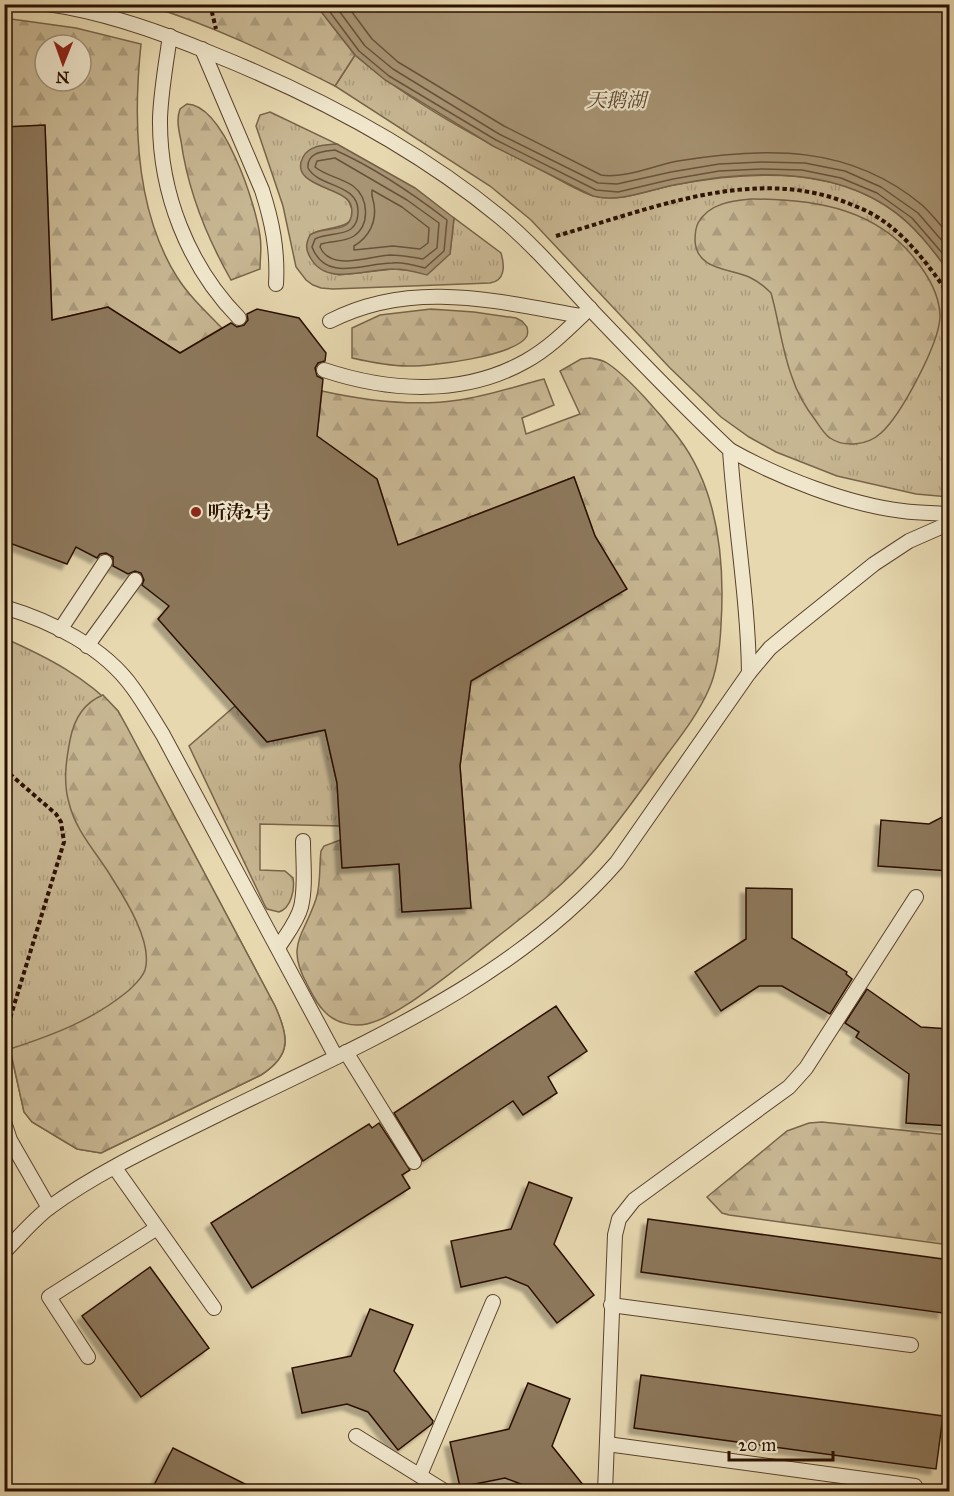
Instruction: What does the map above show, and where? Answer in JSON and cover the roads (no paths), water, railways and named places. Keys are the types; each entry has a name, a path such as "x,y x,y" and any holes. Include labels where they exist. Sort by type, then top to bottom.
{"lane":[{"path":"48,4 89,12 170,36 271,77 382,135 447,177 501,218 529,244 586,312 730,450 752,462 810,486 864,504 902,511 950,514"},
{"path":"170,36 160,118 164,169 170,196 179,225 200,267 211,286 239,318"},
{"path":"202,49 258,180 269,212 277,259 276,284"},
{"path":"330,321 375,303 429,296 476,298 586,312"},
{"path":"324,370 383,384 417,388 448,387 504,373 528,360 557,340 586,312"},
{"path":"730,450 735,522 746,604 749,673"},
{"path":"4,1252 49,1208 115,1168 444,1001 548,928 593,889 643,826 749,673 770,648 874,564 909,541 950,523"},
{"path":"60,630 105,562"},
{"path":"87,646 135,580"},
{"path":"4,607 60,630 87,646 118,671 132,687 163,735 278,948 341,1054 414,1162"},
{"path":"278,948 301,908 303,841"},
{"path":"605,1491 611,1305 615,1235 619,1219 634,1200 789,1087 806,1068 916,897"},
{"path":"4,1122 10,1140 49,1208"},
{"path":"115,1168 214,1308"},
{"path":"88,1358 49,1297 157,1228"},
{"path":"420,1475 493,1302"},
{"path":"611,1305 910,1345"},
{"path":"356,1436 446,1491"},
{"path":"607,1444 915,1486"}],"water":[{"name":"天鹅湖","path":"316,5 949,5 949,272 914,228 883,204 856,190 827,181 797,176 735,176 674,185 624,197 593,196 493,146 385,80 355,55"},
{"path":"337,144 415,188 454,218 450,254 427,275 394,269 337,274 326,272 310,257 307,246 310,235 345,225 349,222 352,208 350,202 342,196 308,179 300,166 309,150 318,146"}],"place":[{"name":"听涛2号","path":"196,512"}]}
